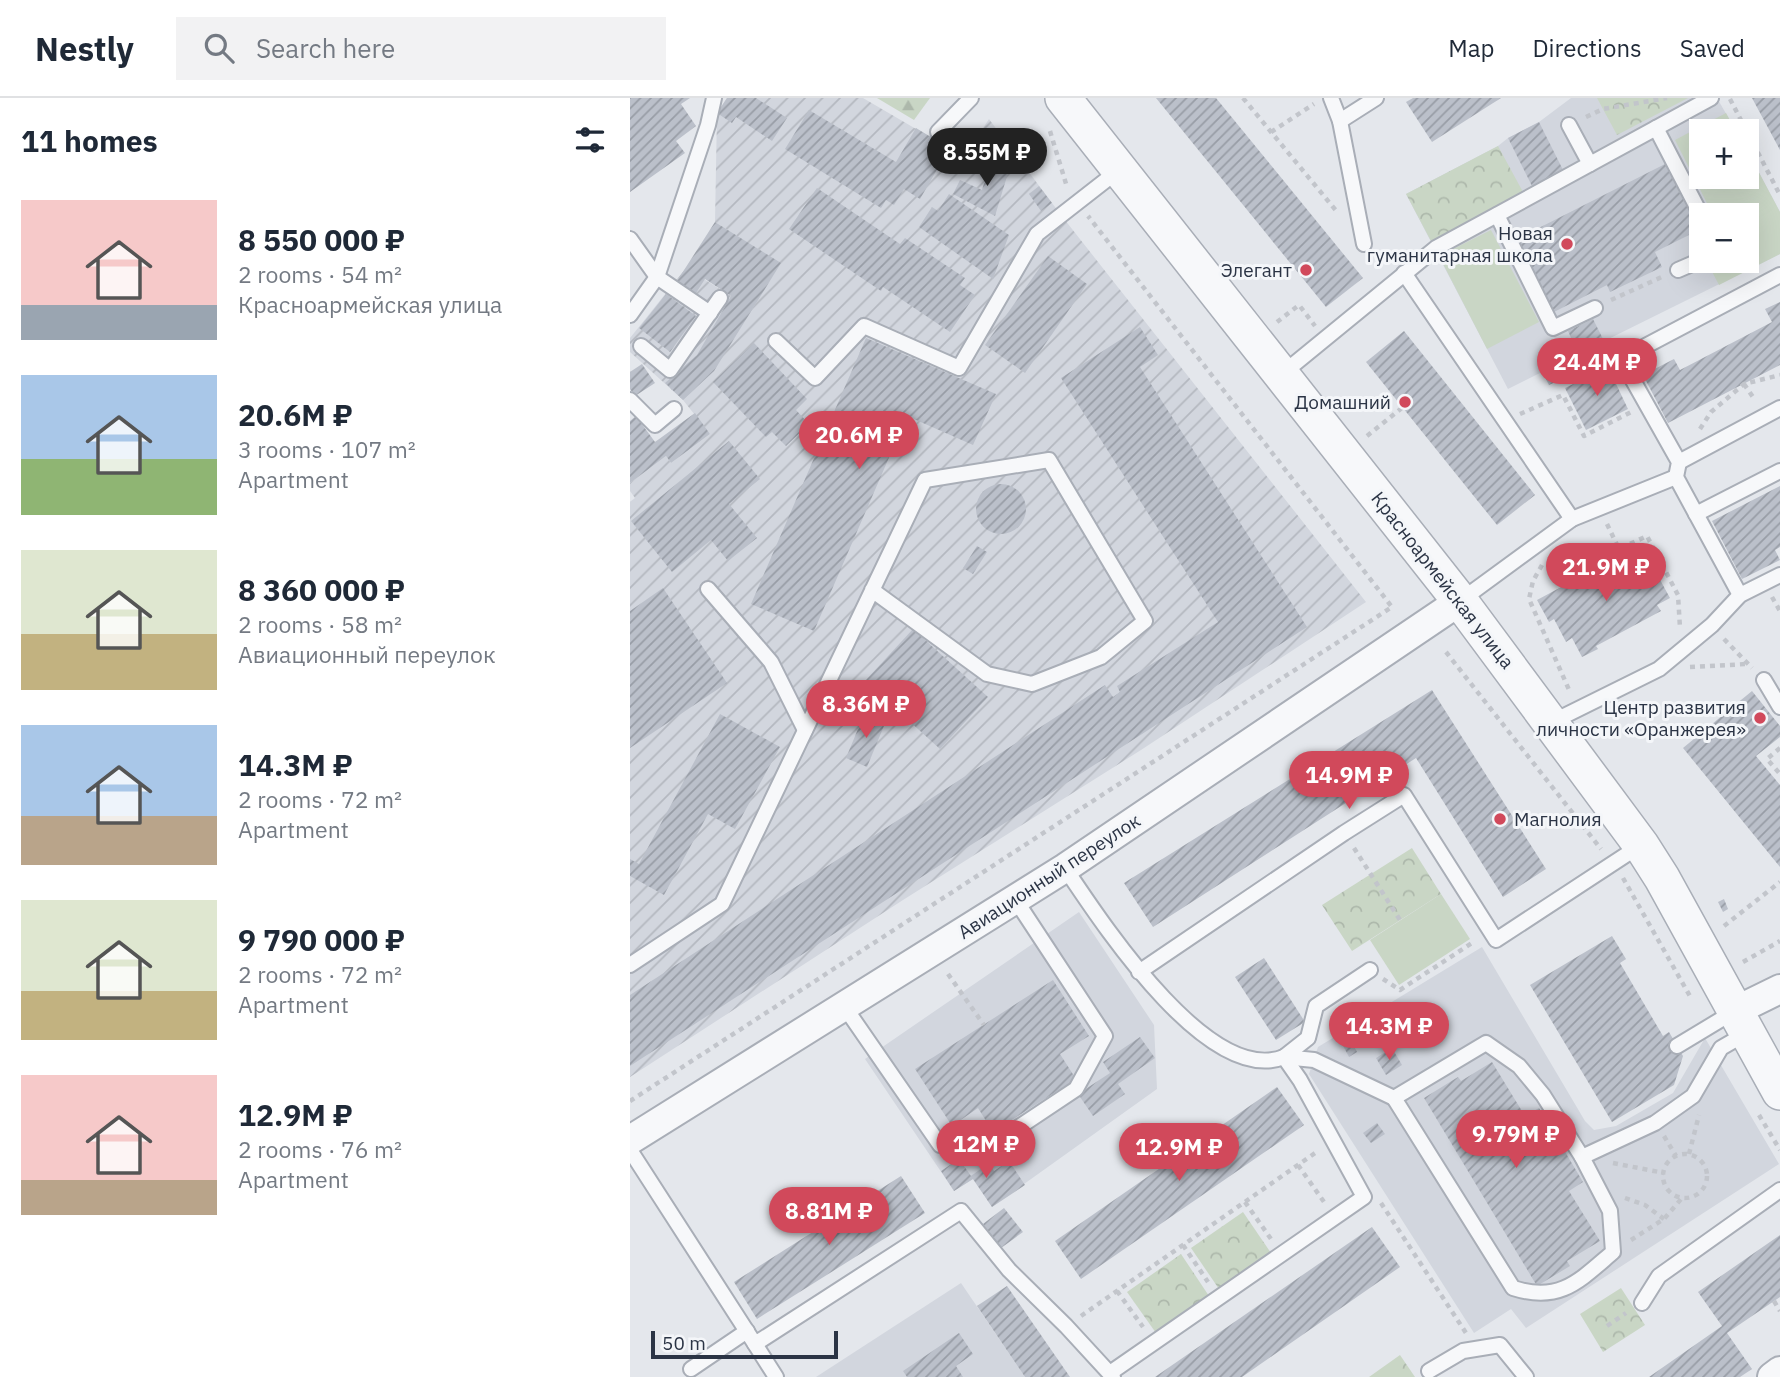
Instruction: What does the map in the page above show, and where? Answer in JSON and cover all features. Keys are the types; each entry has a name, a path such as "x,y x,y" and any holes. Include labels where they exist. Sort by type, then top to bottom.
{"street":[{"name":"Красноармейская улица","path":"1056,111 1120,170 1460,601 1565,715 1627,854 1662,878 1767,1098"},
{"name":"Авиационный переулок","path":"630,1140 1065,867 1460,601"},
{"path":"1730,1024 1780,989"},
{"path":"1772,1377 1780,1371"}],"lane":[{"path":"630,315 657,277 708,125 713,98"},
{"path":"938,132 971,98"},
{"path":"1331,98 1340,121 1364,244"},
{"path":"1340,121 1376,98"},
{"path":"1282,374 1436,248 1711,98"},
{"path":"1569,125 1590,164"},
{"path":"1656,128 1695,203"},
{"path":"776,341 815,378 864,327 959,368 1037,234 1120,170"},
{"path":"1497,215 1553,328 1595,308"},
{"path":"630,239 657,277 710,313"},
{"path":"1678,270 1689,265"},
{"path":"1404,273 1507,420 1572,519"},
{"path":"1740,595 1676,477 1679,462 1621,359 1780,275"},
{"path":"641,346 670,370 720,298"},
{"path":"632,406 655,425 674,409"},
{"path":"1679,462 1780,408"},
{"path":"630,965 722,904 872,590 925,480 1049,460 1145,621 1101,657 1032,684 987,674 872,590"},
{"path":"1696,514 1780,471"},
{"path":"1460,601 1572,519 1676,477"},
{"path":"1565,715 1659,669 1712,625 1740,595 1780,575"},
{"path":"708,589 771,662 805,730"},
{"path":"1764,680 1780,707"},
{"path":"1139,972 1404,795 1496,940 1627,854"},
{"path":"1065,867 1139,972 1176,1012 1209,1038 1239,1056 1272,1062 1284,1057 1308,1038 1316,1006 1370,970"},
{"path":"844,1006 940,1145 998,1142 1076,1089 1105,1036 1015,899"},
{"path":"1676,1046 1730,1024"},
{"path":"1582,1157 1655,1123 1693,1096 1721,1048 1730,1024"},
{"path":"1284,1057 1314,1060 1394,1098 1513,1288 1531,1293 1551,1294 1576,1284 1613,1252 1610,1211 1582,1157 1543,1095 1519,1066 1486,1043 1394,1098"},
{"path":"755,1344 961,1211 1009,1270 1111,1375 1364,1197 1300,1080 1284,1057"},
{"path":"630,1150 776,1377"},
{"path":"1642,1303 1659,1276 1780,1190"},
{"path":"691,1369 747,1331"},
{"path":"1429,1371 1463,1351 1500,1345 1526,1377"}],"path":[{"path":"1242,98 1364,244"},
{"path":"1271,132 1324,98"},
{"path":"1569,125 1603,109 1667,98"},
{"path":"1730,98 1780,195"},
{"path":"630,1101 1392,607 1067,189 1056,111"},
{"path":"1595,308 1678,270"},
{"path":"1277,323 1299,305 1324,339"},
{"path":"1711,412 1744,384 1780,375"},
{"path":"1744,384 1754,399"},
{"path":"1507,420 1563,395 1584,436 1646,404"},
{"path":"1367,436 1403,407"},
{"path":"1598,508 1619,550 1647,536 1678,595 1682,651"},
{"path":"1546,560 1532,581 1529,598 1565,715"},
{"path":"1712,625 1764,680"},
{"path":"1446,652 1627,854 1633,895 1730,1024"},
{"path":"1659,669 1748,664"},
{"path":"1780,748 1767,759 1780,774"},
{"path":"1344,833 1400,920"},
{"path":"1724,926 1780,882"},
{"path":"1370,970 1400,990 1491,931"},
{"path":"1743,962 1780,941"},
{"path":"948,974 984,1025"},
{"path":"1689,1154 1699,1118 1693,1096"},
{"path":"1767,1098 1780,1150"},
{"path":"1066,1326 1333,1141"},
{"path":"1689,1154 1703,1163 1707,1180 1698,1194 1682,1198 1668,1189 1664,1172 1670,1160 1689,1154"},
{"path":"1582,1157 1664,1172"},
{"path":"1298,1165 1334,1217"},
{"path":"1602,1197 1624,1197 1645,1205 1664,1219"},
{"path":"1613,1252 1664,1219 1682,1198"},
{"path":"1245,1202 1281,1254"},
{"path":"1383,1204 1476,1349"},
{"path":"1183,1245 1219,1297"},
{"path":"1117,1290 1153,1343"},
{"path":"1774,1301 1780,1311"}],"shaded area":[{"path":"727,98 863,98 964,157 989,119 1061,215 1366,602 1141,750 630,1077 630,502 635,498 630,491 630,483 666,456 671,463 710,434 683,400 630,352 630,338 686,268 752,309 780,263 715,222 717,113"},
{"name":"Новая гуманитарная школа","path":"1571,98 1717,98 1729,119 1689,119 1689,189 1759,189 1759,173 1780,212 1780,254 1759,264 1759,203 1689,203 1689,273 1742,273 1570,358 1576,372 1549,385 1542,372 1508,389 1406,194 1498,146 1539,122"},
{"path":"1079,912 1154,1025 1157,1089 992,1207 973,1179 954,1191 865,1059"},
{"path":"1482,947 1585,1121 1594,1130 1616,1126 1673,1093 1705,1038 1779,1164 1526,1328 1511,1309 1474,1333 1309,1074 1318,1047"},
{"path":"961,1283 1025,1377 816,1377"}],"green space":[{"path":"877,98 930,98 914,120"},
{"path":"1597,98 1688,98 1617,135"},
{"path":"1726,113 1729,119 1715,119"},
{"path":"1689,133 1689,168 1675,140"},
{"path":"1498,146 1523,192 1431,241 1406,194"},
{"path":"1759,173 1780,212 1780,254 1759,265 1759,203 1707,203 1700,189 1759,189"},
{"path":"1491,230 1539,322 1487,349 1439,256"},
{"path":"1713,273 1743,273 1719,285"},
{"path":"1412,848 1441,894 1352,951 1322,905"},
{"path":"1441,894 1470,939 1399,985 1370,940"},
{"path":"1243,1212 1271,1253 1219,1289 1191,1248"},
{"path":"1181,1254 1209,1296 1156,1333 1127,1292"},
{"path":"1621,1288 1645,1325 1603,1352 1580,1314"},
{"path":"1400,1355 1415,1377 1369,1377"}],"building":[{"path":"630,98 690,98 681,104 696,126 676,141 685,153 630,192"},
{"path":"727,98 756,98 787,118 772,141 736,117 732,123 717,113"},
{"path":"1156,98 1216,98 1363,278 1326,307"},
{"path":"1413,98 1501,98 1432,142 1406,102"},
{"path":"1752,98 1780,98 1780,150"},
{"path":"809,110 896,162 916,128 949,148 946,154 955,160 947,173 938,168 920,199 904,189 894,205 886,200 881,208 785,149"},
{"path":"1539,122 1563,170 1532,186 1508,138"},
{"path":"992,157 1011,163 995,216 953,194 960,180 982,190"},
{"path":"1665,164 1689,211 1689,235 1655,252 1662,267 1610,292 1607,285 1554,312 1517,239"},
{"path":"1039,186 1052,203 1041,211 1029,194"},
{"path":"817,188 900,244 905,238 965,278 960,285 975,295 950,332 883,287 881,291 789,229"},
{"path":"949,194 1009,235 993,279 919,227 932,207 938,211"},
{"path":"715,222 781,263 714,371 683,400 665,383 697,355 731,296 705,279 696,293 677,281"},
{"path":"1048,256 1087,284 1025,373 985,345"},
{"path":"666,294 696,316 670,352 639,328"},
{"path":"1780,302 1780,365 1668,423 1643,375 1674,359 1680,370 1772,322 1765,309"},
{"path":"1593,319 1603,339 1577,351 1568,331"},
{"path":"1140,327 1158,355 1140,367 1307,627 630,1066 630,995 1105,685 1113,697 1120,692 1117,686 1218,622 1061,378"},
{"path":"1404,331 1535,495 1497,525 1366,362"},
{"path":"866,338 996,394 973,445 907,416 814,631 751,604"},
{"path":"754,343 807,399 796,410 809,424 786,446 772,432 766,437 713,382"},
{"path":"1565,348 1576,372 1549,385 1537,360"},
{"path":"642,364 655,383 635,396 630,389 630,372"},
{"path":"1608,367 1628,409 1586,430 1565,388"},
{"path":"695,413 710,434 671,463 666,456 630,483 630,421 636,416 655,442"},
{"path":"729,441 760,479 729,504 757,538 728,561 711,540 672,572 631,521"},
{"path":"991,485 1011,485 1025,499 1025,519 1011,533 991,533 977,519 977,499"},
{"path":"1780,486 1780,547 1775,550 1780,560 1742,579 1712,521"},
{"path":"977,546 987,552 973,574 963,568"},
{"path":"1636,551 1645,568 1652,565 1670,598 1657,605 1661,611 1596,646 1598,649 1582,657 1572,638 1566,642 1554,619 1549,622 1537,600 1565,585 1567,588"},
{"path":"663,588 727,683 630,748 630,611"},
{"path":"913,629 988,697 940,749 865,681"},
{"path":"1432,690 1546,869 1503,897 1416,758 1153,927 1124,883"},
{"path":"1752,691 1780,726 1780,737 1756,756 1780,785 1780,867 1683,748"},
{"path":"865,712 886,721 867,767 846,758"},
{"path":"720,714 780,747 735,829 708,814 664,895 630,876 630,859 639,864"},
{"path":"1724,899 1728,909 1723,912 1718,902"},
{"path":"1612,936 1626,959 1620,963 1663,1036 1669,1032 1683,1056 1674,1085 1612,1122 1530,985"},
{"path":"1264,958 1305,1022 1276,1040 1235,977"},
{"path":"1053,980 1089,1036 1060,1054 1076,1079 993,1132 978,1108 952,1126 915,1069"},
{"path":"1348,1035 1357,1052 1349,1057 1340,1040"},
{"path":"1140,1037 1155,1058 1118,1084 1125,1094 1093,1116 1078,1094 1110,1073 1103,1062"},
{"path":"1392,1048 1402,1065 1386,1075 1376,1058"},
{"path":"1492,1062 1525,1116 1539,1108 1583,1182 1569,1191 1600,1241 1567,1261 1570,1266 1537,1286 1424,1098 1458,1077 1461,1081"},
{"path":"1277,1087 1304,1125 1081,1279 1055,1241"},
{"path":"1377,1123 1385,1134 1371,1143 1363,1133"},
{"path":"959,1159 971,1176 989,1163 994,1171 1009,1161 1025,1185 992,1207 973,1179 954,1191 941,1171"},
{"path":"901,1176 925,1213 757,1319 734,1282"},
{"path":"1004,1208 1023,1232 1001,1248 983,1224"},
{"path":"1372,1227 1400,1267 1242,1377 1155,1377"},
{"path":"1780,1235 1780,1297 1727,1333 1752,1369 1740,1377 1649,1377 1722,1326 1698,1292"},
{"path":"1007,1286 1070,1377 1025,1377 977,1306"},
{"path":"959,1333 973,1354 956,1366 963,1377 907,1377 903,1371"}],"place":[{"name":"Новая гуманитарная школа","path":"1567,244"},
{"name":"Элегант","path":"1306,270"},
{"name":"Домашний","path":"1405,402"},
{"name":"Центр развития личности «Оранжерея»","path":"1760,718"},
{"name":"Магнолия","path":"1500,819"}]}
